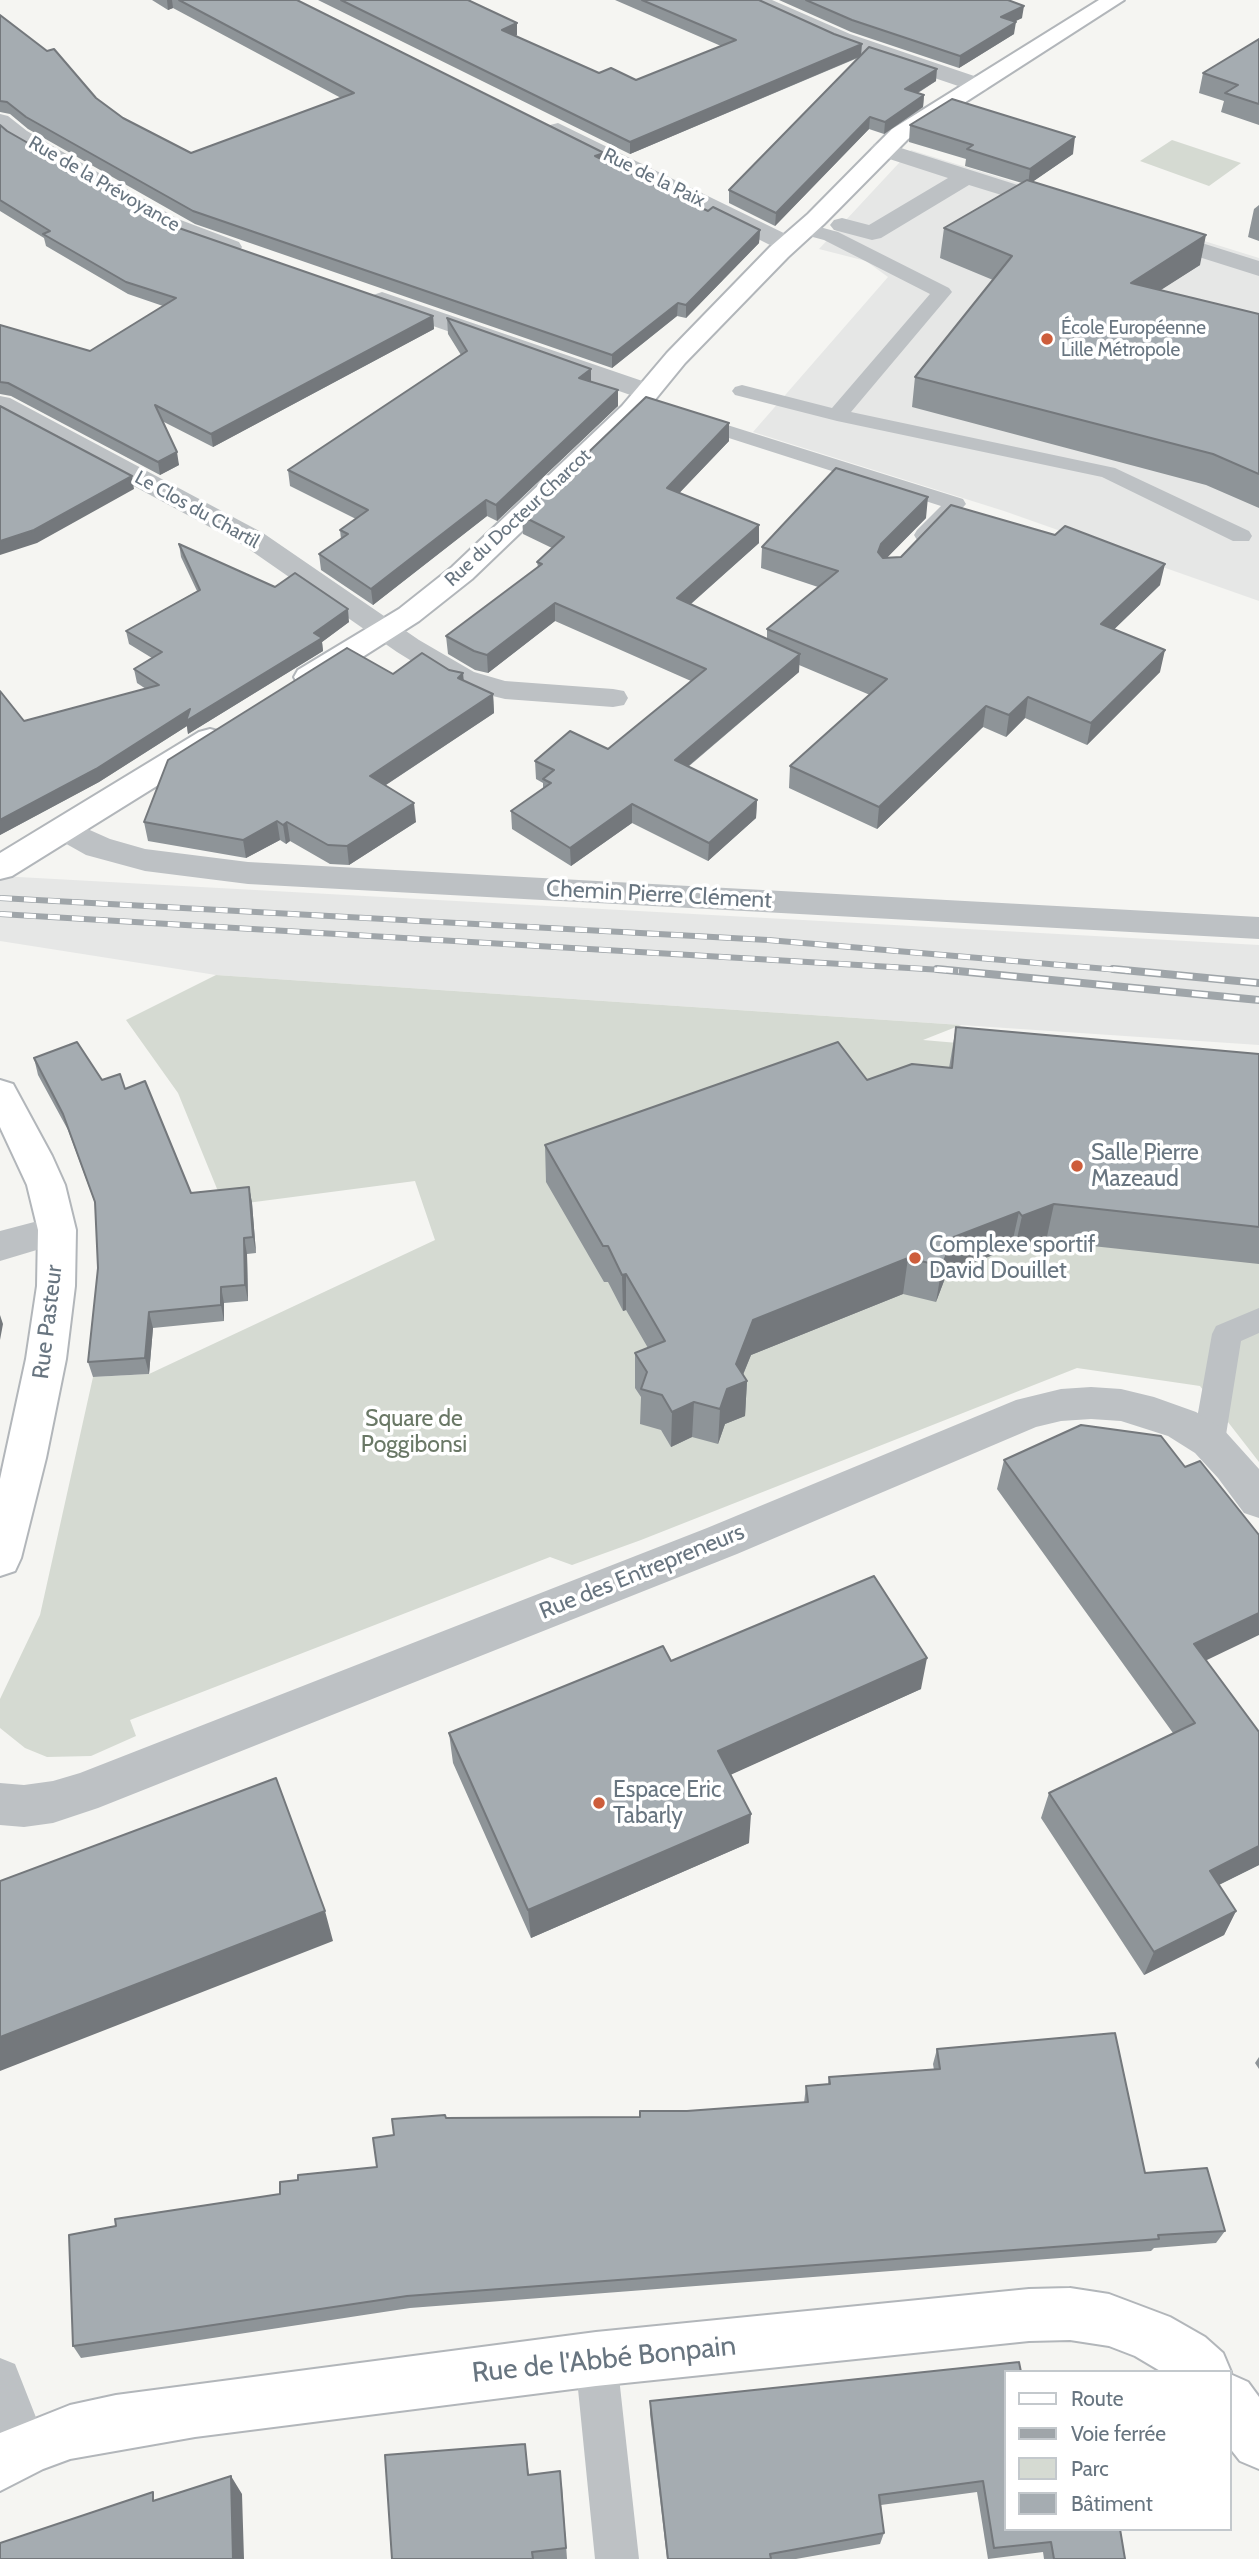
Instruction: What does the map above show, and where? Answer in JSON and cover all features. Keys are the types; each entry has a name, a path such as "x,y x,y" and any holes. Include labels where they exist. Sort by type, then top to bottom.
{"street":[{"path":"755,0 842,38 978,85"},
{"name":"Rue du Docteur Charcot","path":"290,689 426,603 462,573 644,397 676,358 882,149 910,126 1114,0"},
{"name":"Rue de la Prévoyance","path":"0,121 19,136 170,224 252,254"},
{"name":"Rue de la Paix","path":"543,123 796,236"},
{"path":"882,149 1086,214"},
{"path":"842,225 872,233 967,176"},
{"path":"1126,227 1259,268"},
{"path":"357,291 644,397"},
{"name":"Le Clos du Chartil","path":"1,404 253,540 307,580 475,684 536,694 613,698"},
{"path":"0,868 231,726"},
{"name":"Chemin Pierre Clément","path":"65,830 98,847 145,860 248,873 1259,928"},
{"name":"Rue Pasteur","path":"0,1093 21,1129 42,1175 57,1230 56,1286 46,1359 26,1458 0,1558"},
{"path":"0,1246 57,1230"},
{"name":"Rue des Entrepreneurs","path":"0,1804 24,1806 54,1802 82,1793 722,1541 1030,1412 1061,1405 1121,1405 1154,1413 1182,1424 1209,1441 1233,1466 1259,1500"},
{"name":"Rue de l'Abbé Bonpain","path":"14,2456 71,2432 116,2421 596,2359 1029,2315 1070,2314 1108,2320 1151,2336 1186,2356 1202,2370"},
{"path":"1231,2404 1259,2442"}],"lane":[{"path":"796,236 831,236 942,292 837,415"},
{"path":"742,391 837,415 1108,472 1241,536"},
{"path":"644,397 955,504 908,553"},
{"path":"1209,1441 1227,1334 1259,1320"},
{"path":"596,2359 617,2559"},
{"path":"0,2379 14,2456"}],"shaded area":[{"name":"École Européenne Lille Métropole","path":"911,150 1259,258 1259,601 1004,511 753,432 888,277 866,261 819,249"},
{"path":"0,876 1259,945 1259,1045 216,975 0,941"}],"green space":[{"path":"1172,140 1241,163 1209,186 1140,161"},
{"name":"Square de Poggibonsi","path":"216,975 961,1025 923,1040 1259,1069 1259,1462 1200,1386 1077,1368 641,1540 572,1565 550,1557 130,1720 136,1736 91,1756 47,1757 25,1748 0,1728 0,1699 40,1615 93,1377 149,1374 435,1240 415,1181 224,1206 178,1093 126,1020"}],"building":[{"path":"179,0 297,0 604,153 595,156 708,211 713,207 760,230 686,305 678,303 612,355 193,211 26,117 7,102 0,101 0,15 47,51 54,49 96,98 123,118 191,153 354,93"},
{"path":"341,0 468,0 517,23 502,30 599,73 611,68 636,80 736,40 642,0 759,0 862,44 630,142"},
{"path":"806,0 1008,0 1024,6 1001,17 1016,22 960,56 852,20"},
{"path":"1259,39 1259,104 1225,93 1238,85 1203,73"},
{"path":"869,47 937,69 905,89 924,95 885,122 870,117 776,213 729,190"},
{"path":"952,99 1075,137 1030,169 967,149 973,145 910,125"},
{"path":"0,125 173,226 433,316 211,434 155,405 177,452 158,462 8,383 0,382 0,325 90,351 176,298 126,282 43,234 50,231 0,200"},
{"path":"1027,180 1206,235 1131,283 1259,314 1259,474 1213,454 915,377 1012,256 944,228"},
{"path":"447,318 591,369 579,378 618,390 496,505 486,500 371,589 319,554 348,534 340,530 368,510 288,470 467,351"},
{"path":"646,397 729,423 667,488 759,525 677,598 800,654 675,760 757,800 709,843 632,804 570,848 511,811 551,783 543,779 554,770 535,761 570,731 608,749 706,669 555,603 487,655 446,636 542,564 537,562 564,537 522,516"},
{"path":"0,406 132,476 34,530 0,541"},
{"path":"836,468 928,497 881,544 878,552 883,558 901,557 951,505 1055,535 1065,526 1165,564 1101,624 1165,650 1091,723 1028,697 1009,715 986,706 879,807 790,766 887,679 767,629 838,571 762,547"},
{"path":"179,544 275,587 295,573 348,609 314,633 322,638 186,721 190,709 96,769 0,820 0,691 24,721 159,685 134,669 162,652 126,631 200,590"},
{"path":"347,648 393,674 422,653 449,670 463,673 458,678 493,694 370,776 414,803 347,846 328,845 287,822 283,825 277,821 243,840 144,822 168,760"},
{"path":"956,1027 1259,1054 1259,1227 1054,1204 1022,1216 1019,1212 954,1237 942,1266 908,1258 753,1320 736,1364 747,1381 727,1389 720,1409 694,1402 672,1412 662,1395 641,1389 647,1372 635,1353 665,1341 626,1274 622,1275 608,1246 603,1246 545,1145 838,1042 867,1080 912,1064 952,1068"},
{"path":"77,1042 102,1080 120,1074 125,1089 145,1081 191,1193 249,1187 253,1237 244,1238 245,1285 221,1287 221,1305 149,1312 145,1358 88,1362 98,1268 95,1202 63,1114 34,1058"},
{"path":"1081,1425 1161,1436 1185,1467 1200,1461 1259,1535 1259,1613 1194,1644 1259,1732 1259,1846 1210,1871 1236,1911 1154,1952 1049,1793 1195,1723 1004,1460"},
{"path":"874,1576 927,1658 718,1751 751,1814 528,1910 449,1733 663,1646 671,1661"},
{"path":"276,1778 325,1911 0,2037 0,1881"},
{"path":"1115,2033 1145,2173 1207,2168 1225,2231 1158,2235 1159,2239 407,2296 73,2346 69,2235 116,2226 115,2219 280,2194 280,2182 298,2180 298,2175 377,2167 373,2138 394,2135 392,2119 445,2115 446,2118 640,2117 640,2111 687,2111 808,2102 806,2086 830,2084 829,2077 940,2069 937,2049"},
{"path":"1019,2362 1021,2370 1004,2370 1004,2531 1120,2531 1125,2559 1054,2559 1051,2542 994,2548 983,2481 879,2495 884,2533 770,2554 771,2559 668,2559 650,2401"},
{"path":"525,2444 528,2475 560,2471 566,2548 532,2552 533,2559 392,2559 385,2455"},
{"path":"231,2476 233,2559 0,2559 0,2543 153,2492 153,2501"}],"railway":[{"path":"0,898 768,940 1131,971"},
{"path":"0,914 956,971"},
{"path":"937,969 956,971"},
{"path":"1113,969 1259,983"},
{"path":"956,971 1259,1000"}],"place":[{"name":"École Européenne Lille Métropole","path":"1047,339"},
{"name":"Salle Pierre Mazeaud","path":"1077,1166"},
{"name":"Complexe sportif David Douillet","path":"915,1258"},
{"name":"Espace Eric Tabarly","path":"599,1803"}]}
